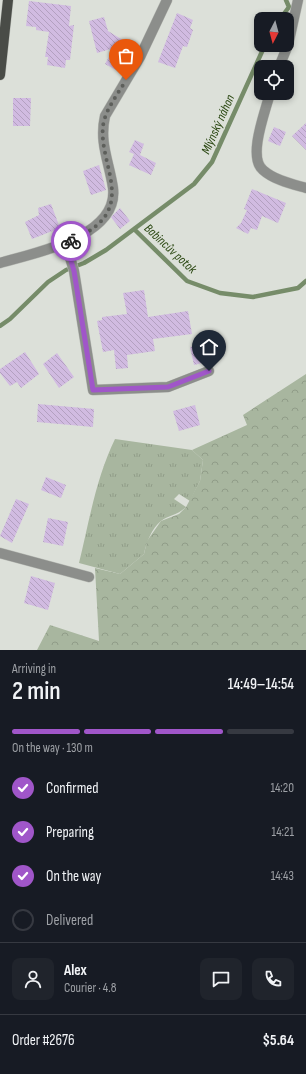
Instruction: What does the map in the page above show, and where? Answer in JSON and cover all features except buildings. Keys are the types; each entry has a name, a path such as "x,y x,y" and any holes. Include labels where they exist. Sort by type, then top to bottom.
{"main road":[{"path":"0,75 8,0"}],"street":[{"path":"0,263 66,244 97,225 111,203 113,189 104,154 103,138 105,116 140,57 167,0"},
{"path":"282,60 288,45 298,0"},
{"path":"268,100 256,146 258,162 263,170 287,183 306,188"},
{"path":"66,244 73,268 93,390 168,387 209,371"},
{"path":"0,553 89,577"}],"green space":[{"path":"306,374 306,650 37,650 50,625 99,641 95,568 120,574 144,554 147,541 161,521 179,514 186,507 200,481 203,460 192,450 247,425 243,415"},
{"path":"115,439 192,450 203,460 200,481 190,501 179,494 174,499 186,507 158,524 150,536 144,554 120,574 79,563 98,485 108,454"}],"waterway":[{"name":"Mlýnský náhon","path":"285,12 289,7 286,0"},
{"name":"Mlýnský náhon","path":"0,326 10,319 48,282 66,270 84,263 106,250 194,184 212,162 262,52"},
{"name":"Babincův potok","path":"134,229 187,281 220,293 253,297 298,288 306,281"}],"way so far":[{"path":"71,241 97,225 105,215 111,203 113,189 104,154 103,126 105,116 126,80"}],"route":[{"path":"71,241 66,244 74,271 93,390 168,387 209,371"}]}
